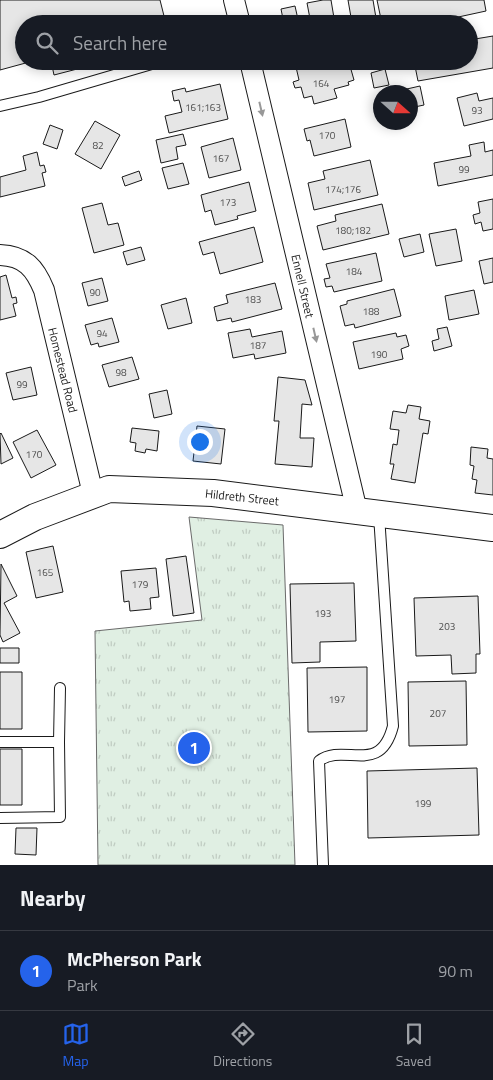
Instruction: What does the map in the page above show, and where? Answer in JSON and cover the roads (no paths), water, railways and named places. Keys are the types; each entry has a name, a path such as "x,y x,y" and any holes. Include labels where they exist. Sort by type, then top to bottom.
{"street":[{"path":"234,0 238,15"},
{"name":"Ennell Street","path":"252,70 368,512"},
{"name":"Homestead Road","path":"8,256 25,262 36,272 44,290 93,494"},
{"name":"Hildreth Street","path":"0,536 35,517 109,489 213,493 493,528"}],"lane":[{"path":"0,106 39,97 131,70"},
{"path":"323,865 319,761 326,755 359,756 379,751 389,740 393,726 368,512"},
{"path":"0,818 60,817 60,688"},
{"path":"0,742 59,742"}],"place":[{"name":"McPherson Park","path":"194,748"}]}
